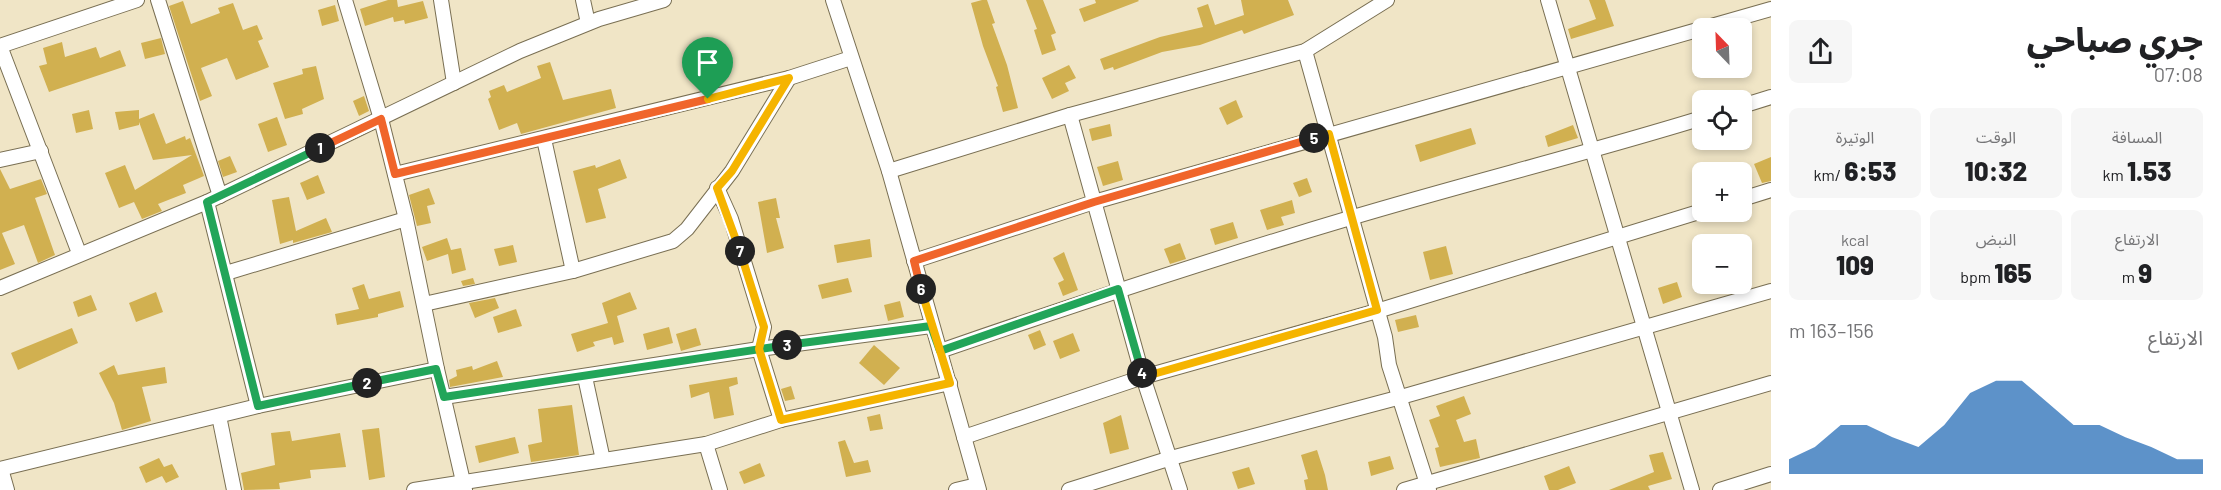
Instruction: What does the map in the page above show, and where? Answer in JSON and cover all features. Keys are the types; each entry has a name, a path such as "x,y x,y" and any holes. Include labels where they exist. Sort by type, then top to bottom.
{"street":[{"path":"91,0 95,15"},
{"path":"79,253 0,46 137,0"},
{"path":"158,0 214,199 226,273 258,406"},
{"path":"345,0 395,174 436,369 465,487"},
{"path":"441,0 454,83"},
{"path":"583,0 588,23"},
{"path":"0,288 79,253 214,199 520,51 588,23 664,0"},
{"path":"833,0 889,171 978,488 956,490"},
{"path":"889,171 1070,115 1305,51 1387,0"},
{"path":"1548,0 1692,490"},
{"path":"914,261 1094,202 1771,9"},
{"path":"1305,51 1377,310 1389,365 1428,487"},
{"path":"395,174 789,78 851,58"},
{"path":"424,304 573,271 673,241 687,229 732,171 789,78"},
{"path":"1752,103 1771,97"},
{"path":"1070,115 1143,377 1180,490"},
{"path":"940,351 1118,289 1352,218 1594,151 1692,121"},
{"path":"544,139 573,271"},
{"path":"0,160 40,151"},
{"path":"717,188 730,219 764,327 759,349 781,420"},
{"path":"1752,196 1771,190"},
{"path":"964,437 1143,377 1377,310 1692,214"},
{"path":"226,273 406,219"},
{"path":"1069,490 1171,458 1401,397 1645,325 1771,291"},
{"path":"444,397 759,349 931,326"},
{"path":"7,490 1,469 258,406 436,369"},
{"path":"585,377 603,460"},
{"path":"414,490 465,487 603,460 706,444 781,420 950,383"},
{"path":"1404,490 1428,487 1669,411 1771,383"},
{"path":"219,416 234,490"},
{"path":"706,444 720,490"},
{"path":"1720,490 1771,474"}],"building":[{"path":"388,0 397,0 398,7 423,1 428,18 405,24 404,20 394,22 393,17 365,26 360,9"},
{"path":"987,0 995,23 992,24 1007,65 1018,108 1003,112 996,87 998,86 983,46 971,3"},
{"path":"1026,0 1043,0 1056,33 1051,35 1056,50 1042,55 1034,30 1037,29"},
{"path":"1095,0 1139,1 1084,22 1079,9 1096,3"},
{"path":"1241,0 1288,0 1294,15 1244,34 1242,30 1200,45 1162,52 1114,70 1113,67 1104,70 1100,59 1160,37 1203,27 1197,8 1208,4 1215,25 1244,15"},
{"path":"1589,0 1605,0 1614,26 1571,39 1568,29 1596,19"},
{"path":"183,1 191,24 220,13 218,8 233,3 243,30 257,25 263,39 258,41 269,67 236,80 227,58 201,68 212,96 200,101 169,6"},
{"path":"335,5 339,21 322,26 318,10"},
{"path":"161,38 165,54 145,59 141,43"},
{"path":"62,42 65,57 96,47 100,58 120,50 126,66 49,92 39,66 47,64 43,48"},
{"path":"550,62 563,100 611,89 616,108 521,134 517,123 499,130 488,99 491,97 489,91 504,85 507,92 541,78 537,66"},
{"path":"1069,65 1076,78 1065,83 1069,91 1052,99 1042,78"},
{"path":"316,66 324,99 302,109 303,114 285,119 273,83 303,74 302,69"},
{"path":"364,96 369,111 359,116 353,101"},
{"path":"1236,100 1243,117 1227,125 1219,108"},
{"path":"89,110 93,129 76,133 72,114"},
{"path":"139,110 139,119 154,113 166,144 185,136 186,140 190,138 204,176 183,185 186,193 158,204 162,211 142,219 134,202 119,208 105,173 125,165 135,190 192,155 153,160 139,122 139,125 119,130 115,112"},
{"path":"277,117 287,145 268,152 258,124"},
{"path":"1110,124 1112,136 1092,141 1089,129"},
{"path":"1573,125 1578,138 1548,147 1545,136"},
{"path":"1471,128 1476,144 1420,162 1415,145"},
{"path":"230,156 237,172 223,177 218,161"},
{"path":"1771,157 1771,181 1762,183 1754,164"},
{"path":"620,159 627,178 598,189 606,218 586,223 573,171 595,165 596,168"},
{"path":"1118,161 1123,180 1103,186 1097,167"},
{"path":"0,169 10,189 41,179 47,194 35,198 55,255 38,263 24,225 2,233 15,264 0,270"},
{"path":"318,175 325,193 307,200 300,183"},
{"path":"1307,178 1312,192 1299,197 1293,183"},
{"path":"429,188 435,204 427,206 431,223 417,226 409,195"},
{"path":"289,197 296,231 326,218 332,232 293,243 293,240 280,244 272,200"},
{"path":"776,198 780,218 776,218 784,248 767,253 758,202"},
{"path":"1292,200 1295,213 1281,217 1284,225 1267,230 1260,210"},
{"path":"1233,222 1238,238 1215,245 1210,229"},
{"path":"447,238 451,250 461,248 466,270 452,274 448,254 427,261 422,247"},
{"path":"870,239 872,257 837,263 834,245"},
{"path":"1180,243 1186,259 1170,264 1164,249"},
{"path":"513,245 517,262 499,266 494,249"},
{"path":"1446,246 1453,274 1430,280 1423,252"},
{"path":"1064,252 1078,290 1063,296 1058,283 1064,280 1053,258"},
{"path":"473,278 475,284 463,286 461,281"},
{"path":"848,278 852,292 822,299 818,285"},
{"path":"1677,282 1682,297 1663,304 1658,288"},
{"path":"364,284 369,299 400,291 404,307 378,314 378,317 337,325 335,314 359,309 352,288"},
{"path":"156,292 163,312 136,322 129,303"},
{"path":"630,292 637,309 617,316 624,342 614,345 612,337 593,342 595,346 577,352 571,334 608,323 602,303"},
{"path":"91,295 97,310 78,317 73,302"},
{"path":"495,298 499,308 475,318 469,303"},
{"path":"900,301 904,317 888,321 884,305"},
{"path":"516,309 522,326 498,333 493,317"},
{"path":"1416,315 1419,327 1398,332 1395,320"},
{"path":"669,327 673,343 647,350 643,334"},
{"path":"72,328 78,343 18,370 11,353"},
{"path":"696,328 701,345 681,351 676,334"},
{"path":"1040,330 1046,345 1034,350 1028,335"},
{"path":"1073,333 1080,351 1060,359 1053,341"},
{"path":"874,345 900,368 884,385 859,363"},
{"path":"497,361 503,377 450,387 449,380 457,376 456,370 472,366 473,370"},
{"path":"114,365 118,375 165,367 167,383 142,387 151,421 122,430 114,403 99,373"},
{"path":"737,377 738,384 729,387 734,415 714,419 709,392 691,398 689,385"},
{"path":"791,386 795,399 785,401 781,389"},
{"path":"1464,396 1471,414 1456,420 1464,442 1476,439 1480,458 1440,467 1435,448 1439,447 1429,420 1440,416 1436,406"},
{"path":"572,405 579,455 531,462 528,445 542,442 538,409"},
{"path":"880,414 883,429 870,431 867,417"},
{"path":"1121,415 1129,449 1110,454 1103,423"},
{"path":"379,428 385,477 369,480 362,430"},
{"path":"290,431 292,441 340,433 346,467 310,470 311,478 279,483 280,489 244,490 241,473 275,465 271,433"},
{"path":"515,437 519,453 479,463 475,446"},
{"path":"845,440 854,463 868,460 871,472 846,477 838,442"},
{"path":"1317,450 1328,490 1306,490 1304,480 1308,479 1301,455"},
{"path":"1663,452 1672,479 1648,486 1650,490 1609,490 1654,472 1649,455"},
{"path":"1390,456 1394,469 1371,476 1368,462"},
{"path":"159,458 164,467 172,464 179,477 166,483 162,476 146,483 139,467"},
{"path":"760,463 765,476 744,484 739,472"},
{"path":"1569,466 1576,483 1558,490 1549,490 1544,476"},
{"path":"1249,467 1255,484 1238,489 1232,472"}],"route":[{"path":"708,99 395,174 381,119 207,202 258,406 436,369 444,397 759,349 931,326 940,351 1118,289 1143,377 1377,310 1329,134 1094,202 914,261 931,326 950,383 781,420 759,349 764,327 730,219 717,188 732,171 789,78 708,99"}]}
